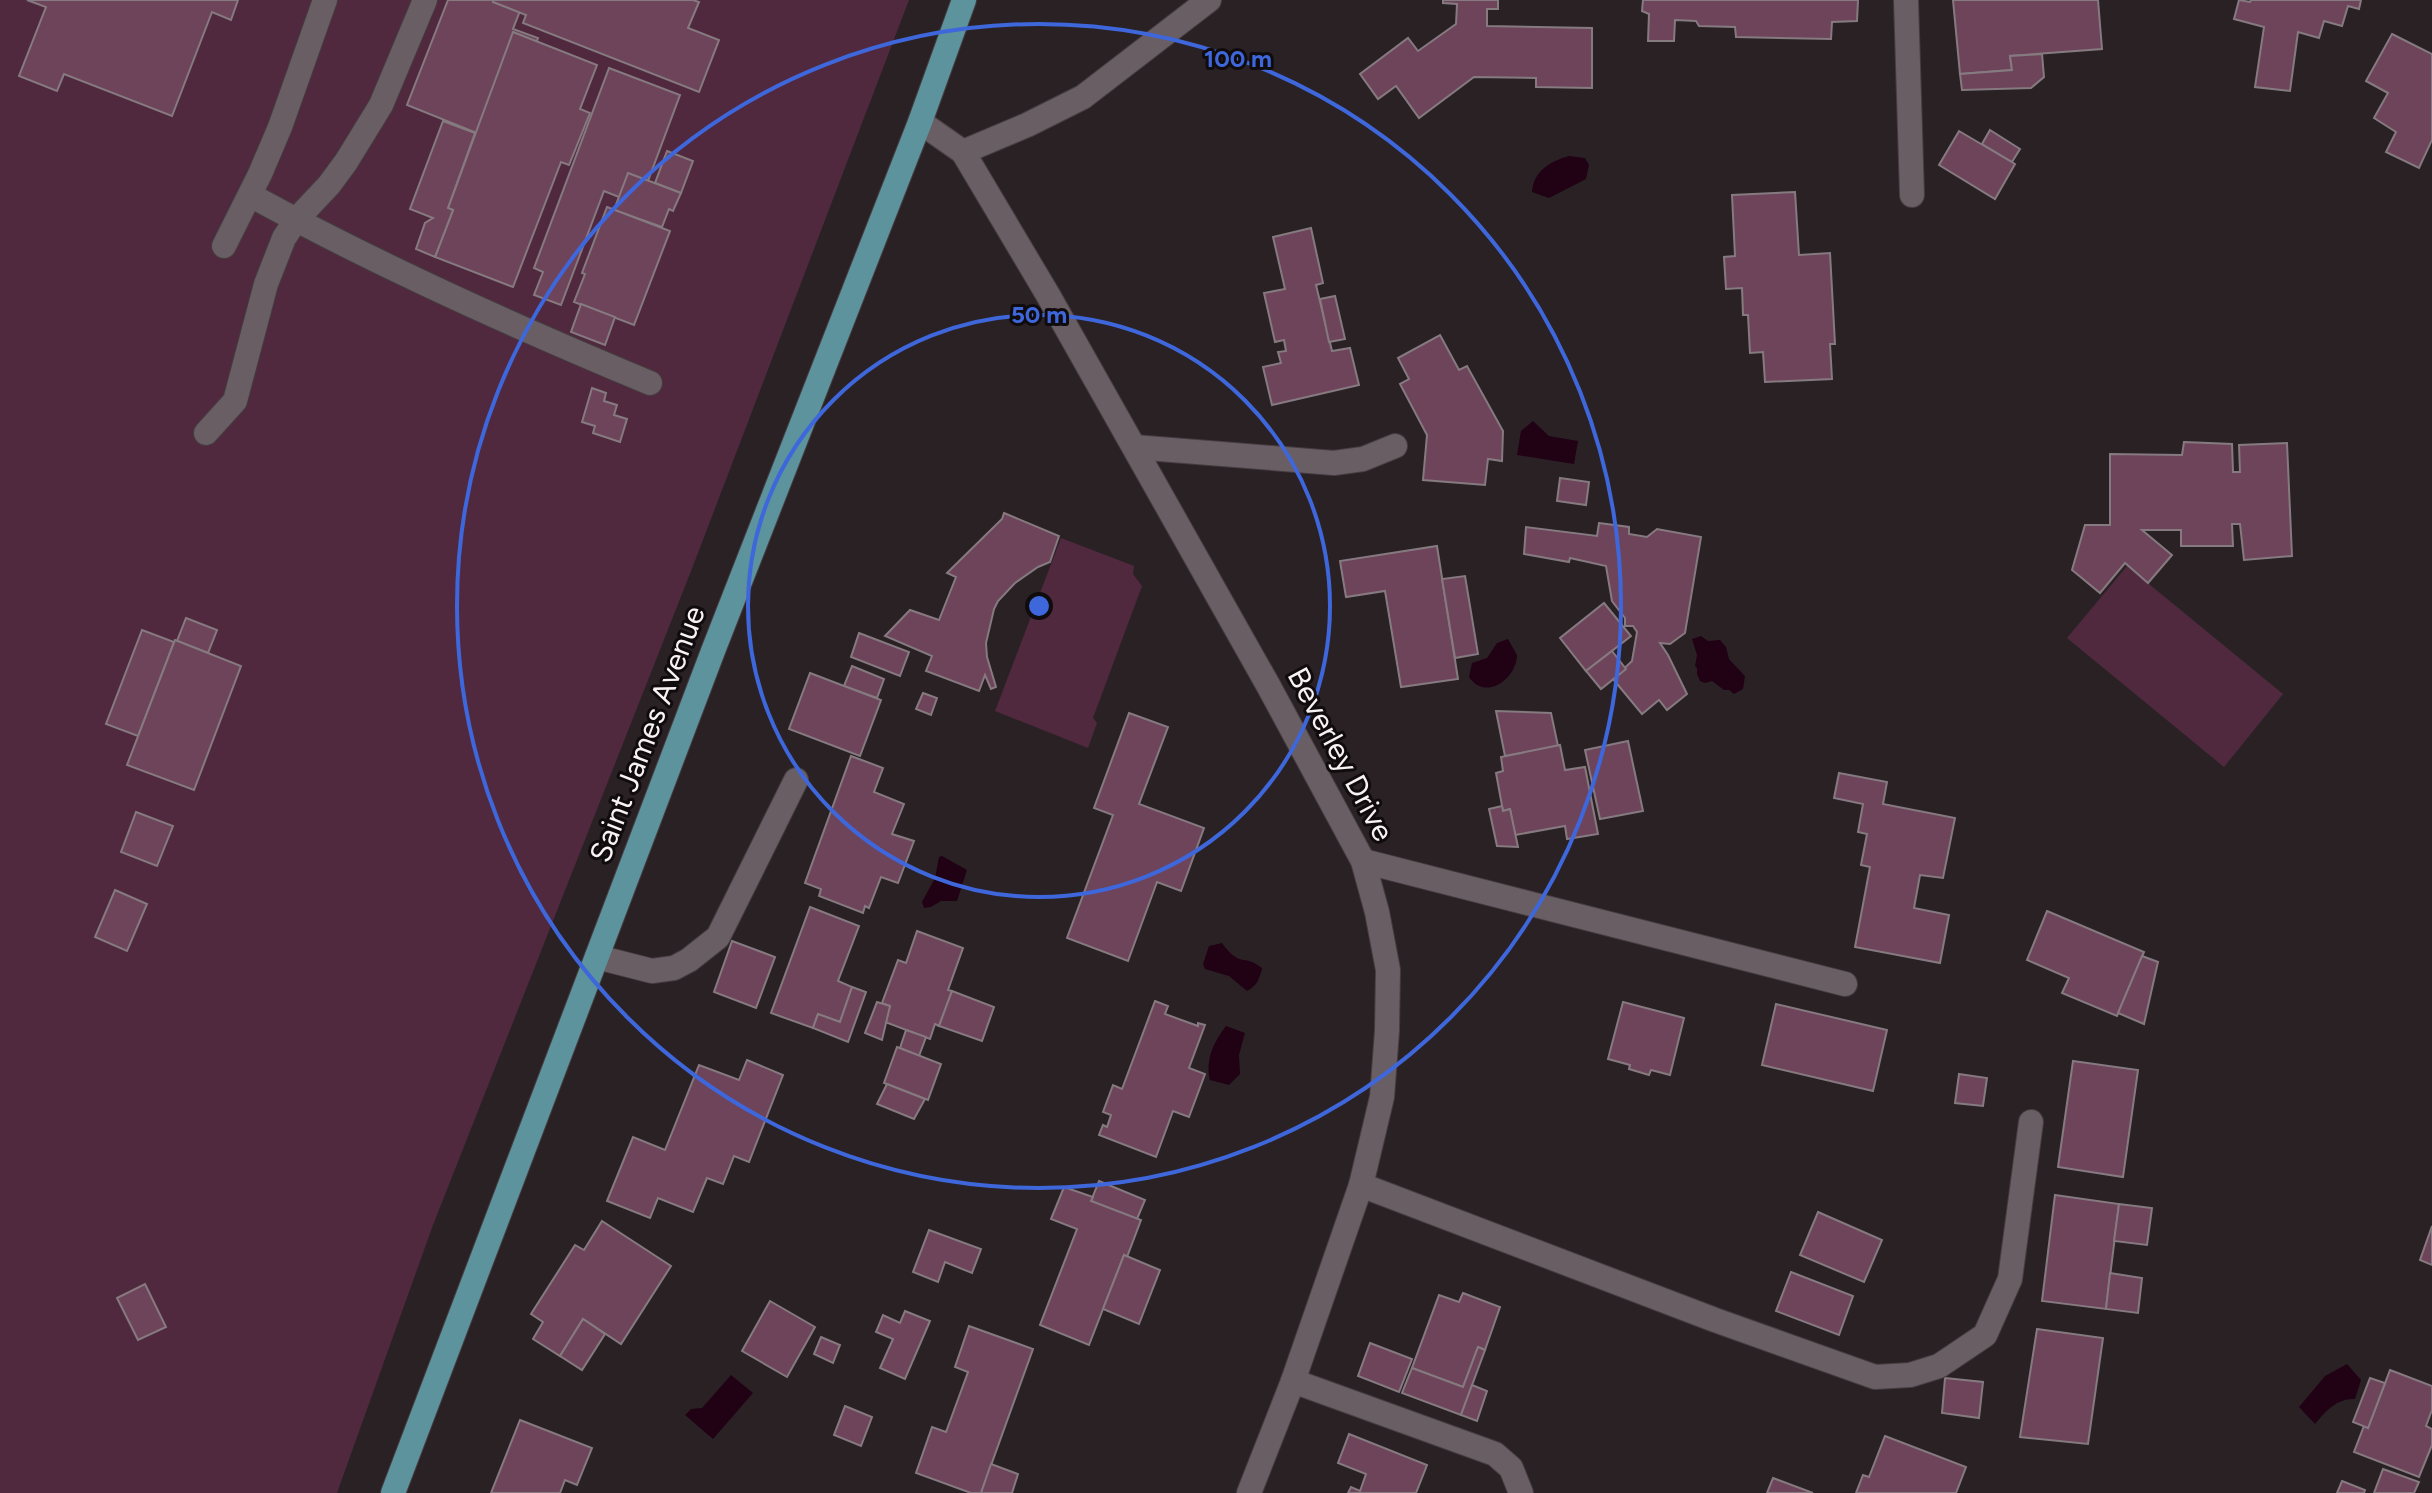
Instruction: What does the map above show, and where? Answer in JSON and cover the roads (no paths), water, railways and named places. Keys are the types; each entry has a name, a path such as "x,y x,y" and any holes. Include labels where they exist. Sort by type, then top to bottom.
{"main road":[{"name":"Saint James Avenue","path":"393,1493 718,636 920,122 964,0"}],"street":[{"path":"224,246 280,127 325,0"},
{"path":"206,433 235,401 266,284 284,238 346,162 381,105 425,0"},
{"path":"963,152 1083,97 1209,0"},
{"path":"1906,0 1912,195"},
{"name":"Beverley Drive","path":"920,122 963,152 1134,447 1363,861 1377,912 1388,970 1382,1097 1361,1185 1293,1381 1249,1493"},
{"path":"250,195 447,295 650,383"},
{"path":"1134,447 1334,463 1363,459 1395,446"},
{"path":"597,957 652,971 674,968 718,937 796,780"},
{"path":"1363,861 1845,984"},
{"path":"1361,1185 1715,1320 1875,1377 1910,1375 1939,1366 1985,1335 2010,1279 2031,1122"},
{"path":"1293,1381 1495,1454 1511,1468 1521,1493"}]}
